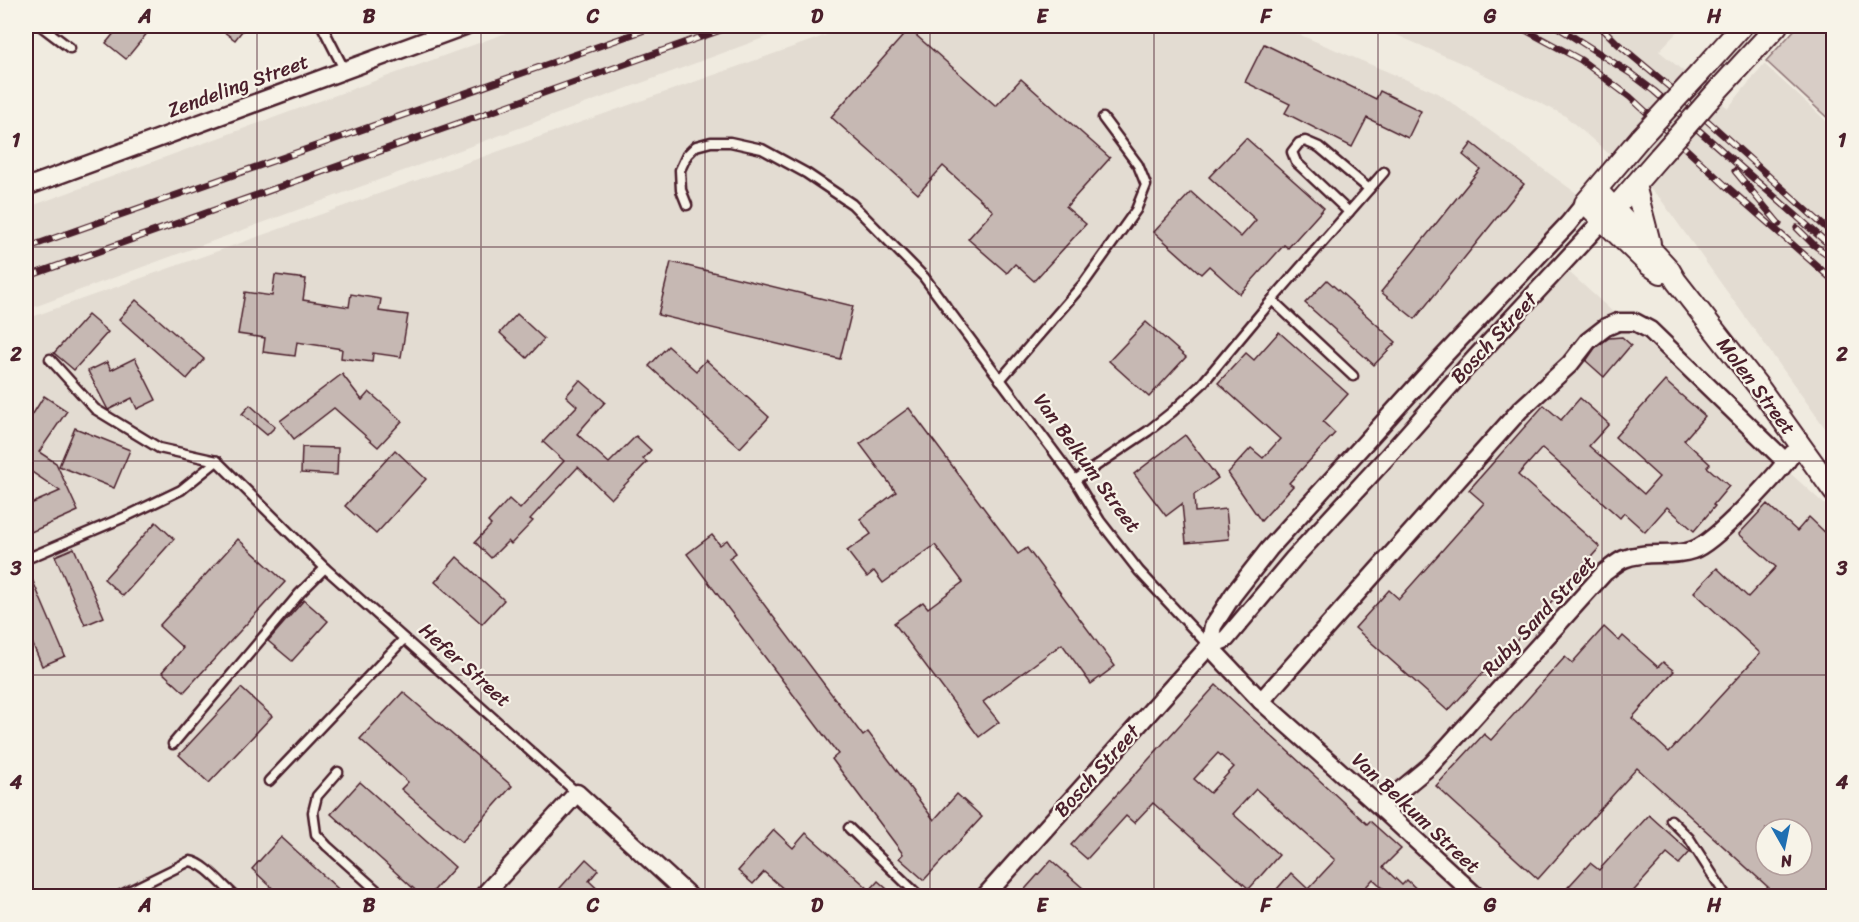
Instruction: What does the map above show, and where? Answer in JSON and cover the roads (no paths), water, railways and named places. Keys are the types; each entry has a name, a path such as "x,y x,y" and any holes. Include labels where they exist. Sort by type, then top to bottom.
{"street":[{"name":"Zendeling Street","path":"26,187 465,26"},
{"name":"Bosch Street","path":"1209,646 1213,626 1233,595 1269,549 1440,360 1568,224 1640,138 1742,26"},
{"name":"Bosch Street","path":"985,897 1209,646 1226,639 1294,558 1609,214 1777,26"},
{"path":"1635,185 1652,248"},
{"path":"1591,197 1609,214 1649,264 1676,281"},
{"name":"Molen Street","path":"1609,214 1652,248 1670,269 1676,281 1758,386 1833,492"},
{"path":"1261,701 1520,410 1570,364 1588,341 1606,327 1618,322 1635,322 1650,330 1786,462"},
{"name":"Ruby Sand Street","path":"1380,807 1431,765 1605,572 1624,559 1654,553 1694,550 1725,526 1786,462 1799,443"},
{"name":"Van Belkum Street","path":"1209,646 1261,701 1380,807 1476,897"},
{"path":"483,897 577,793"},
{"name":"Hefer Street","path":"577,793 689,897"}],"lane":[{"path":"41,26 70,48"},
{"path":"322,26 344,69"},
{"path":"1000,380 1084,283 1136,210 1146,185 1138,165 1103,118"},
{"name":"Van Belkum Street","path":"687,205 681,190 680,170 687,155 696,146 730,141 762,149 806,173 852,204 924,277 1075,480 1100,521 1139,571 1209,646"},
{"path":"1349,212 1296,162 1292,152 1295,147 1305,141 1319,147 1369,189"},
{"path":"1075,480 1148,431 1202,384 1384,172"},
{"path":"1272,300 1353,376"},
{"path":"50,359 95,409 159,448 217,460"},
{"path":"26,559 127,516 181,489 217,460"},
{"name":"Hefer Street","path":"217,460 325,568 577,793"},
{"path":"173,744 300,593 325,568"},
{"path":"269,781 404,639"},
{"path":"338,772 317,796 313,812 316,834 383,897"},
{"path":"1671,820 1689,838 1726,897"},
{"path":"849,828 919,897"},
{"path":"119,897 193,861 199,863 235,897"}],"railway":[{"path":"26,248 656,26"},
{"path":"26,277 732,26"},
{"path":"1518,26 1581,60 1630,97 1834,281"},
{"path":"1556,26 1654,91 1834,249"},
{"path":"1600,26 1834,235"},
{"path":"1735,171 1779,224"},
{"path":"1797,228 1814,245 1834,259"}]}
